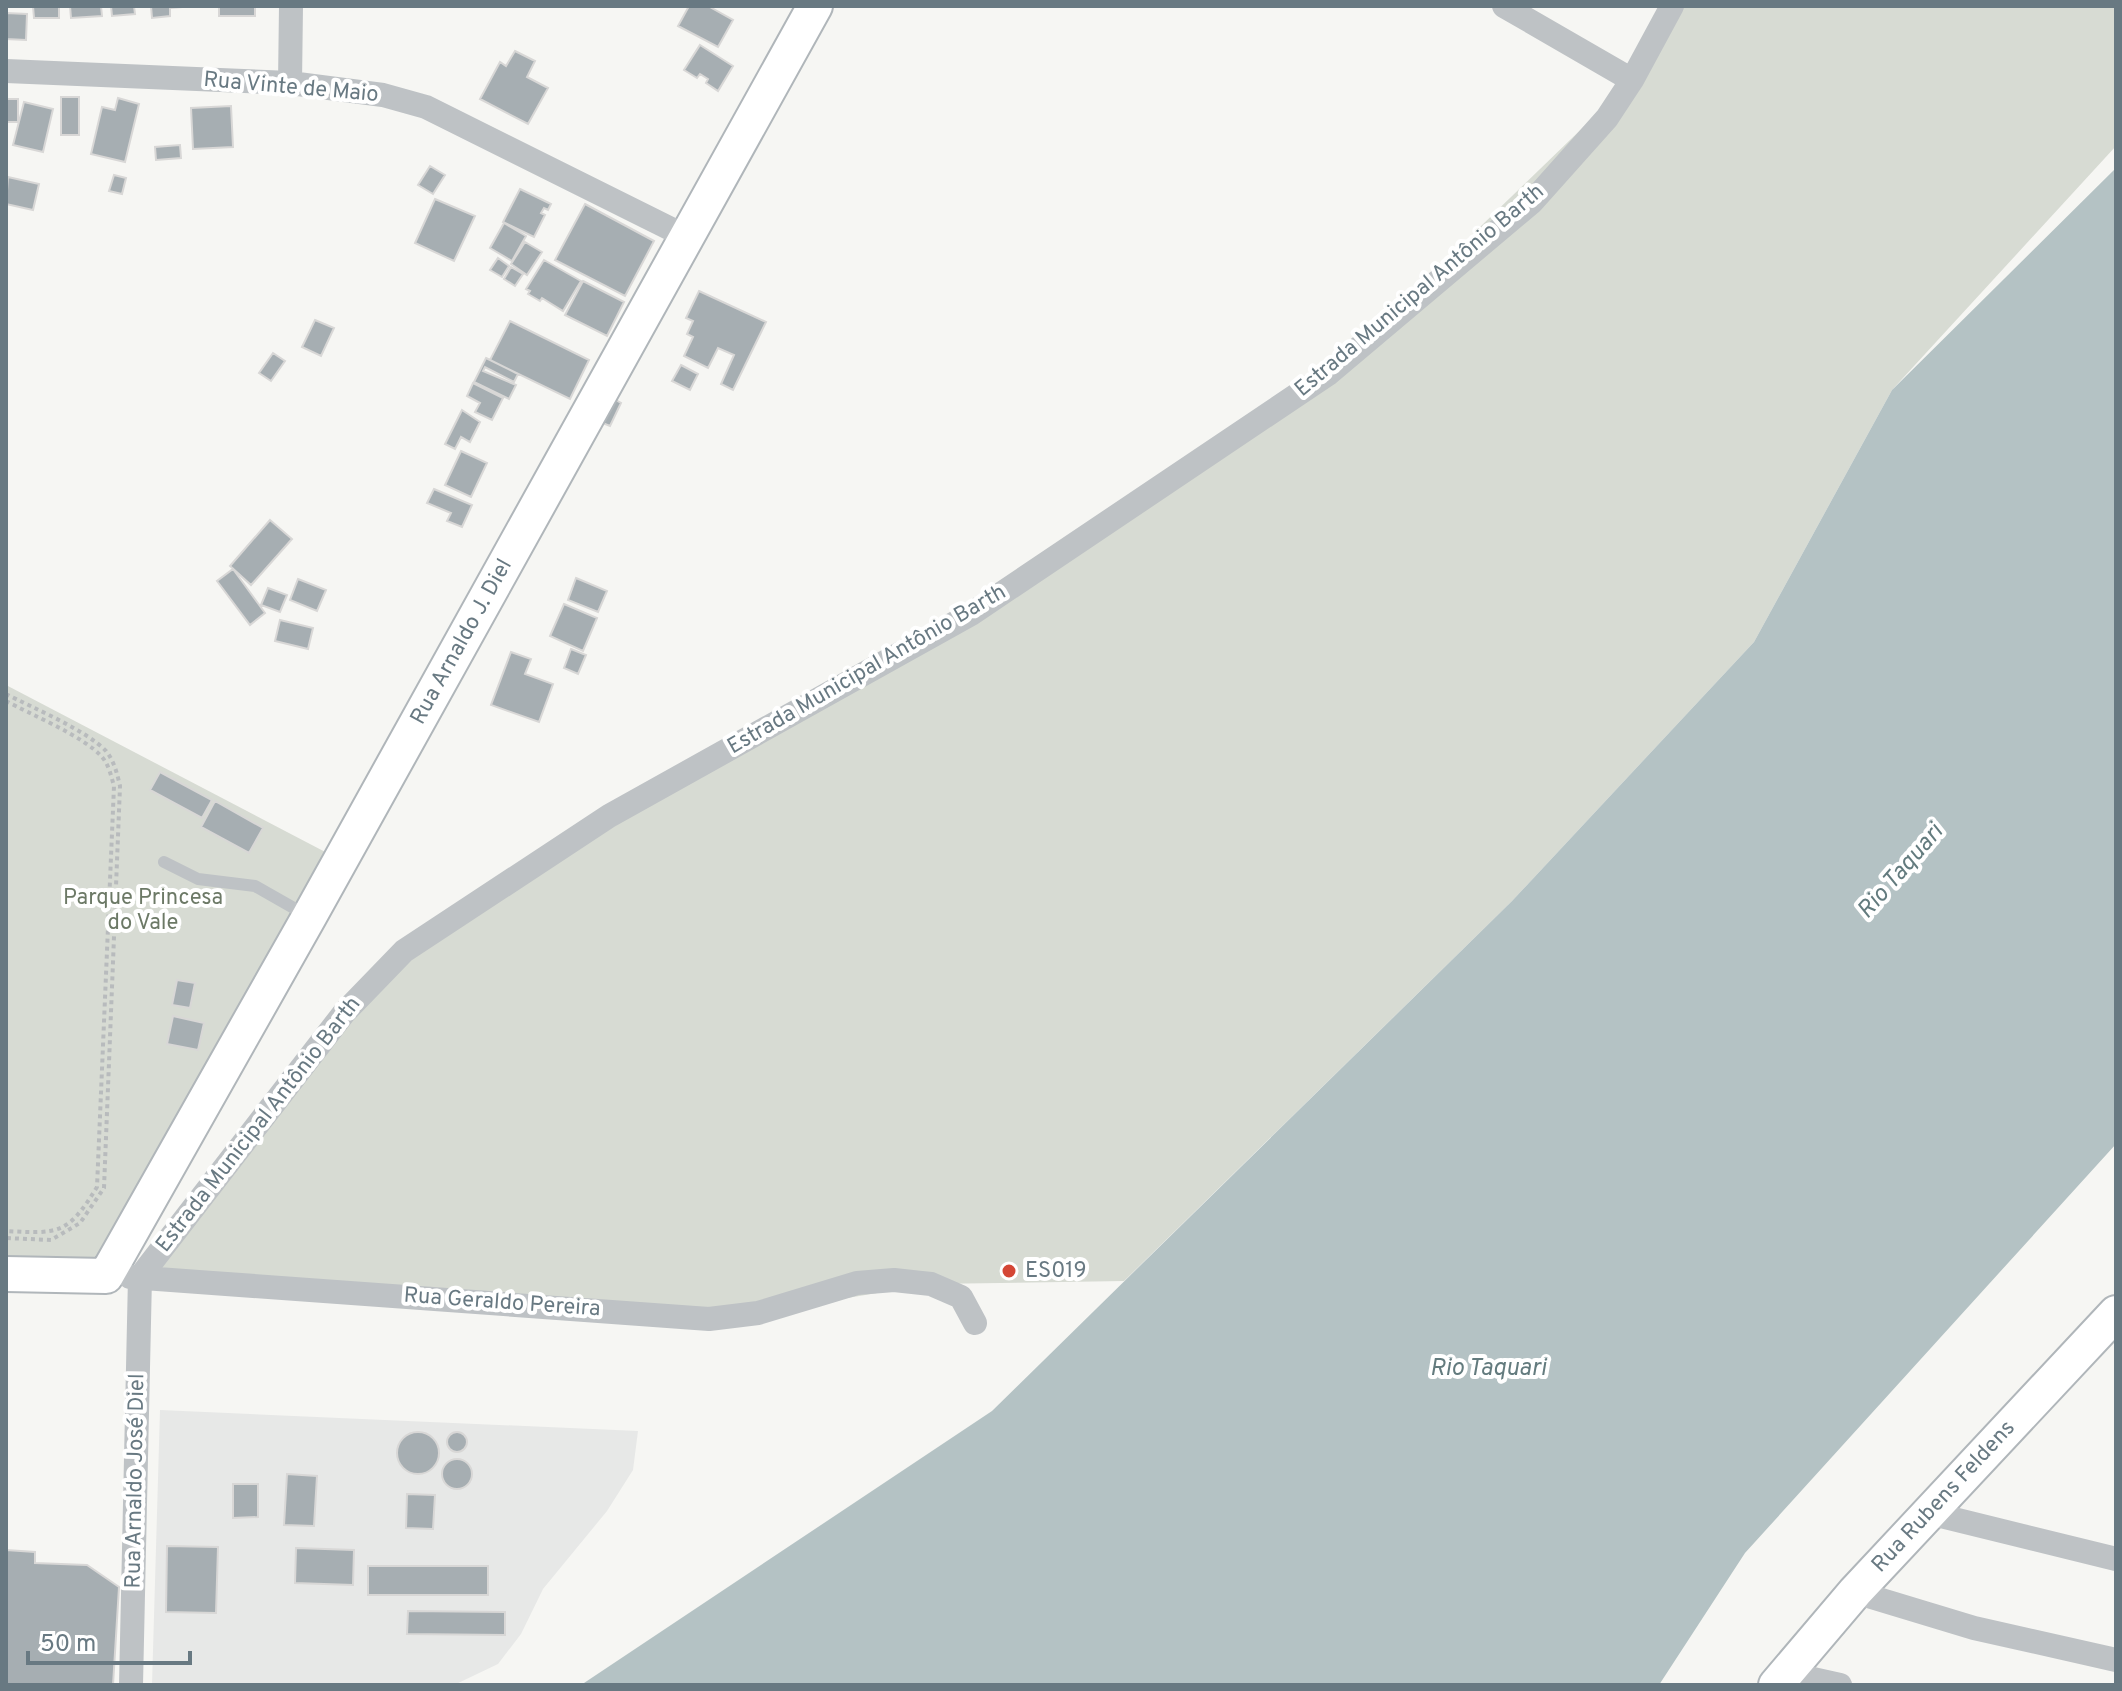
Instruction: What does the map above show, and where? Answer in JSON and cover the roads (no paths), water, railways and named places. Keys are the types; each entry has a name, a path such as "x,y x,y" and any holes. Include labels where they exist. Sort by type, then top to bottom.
{"street":[{"path":"290,83 291,6"},
{"name":"Rua Arnaldo J. Diel","path":"106,1276 815,6"},
{"path":"1504,6 1632,80"},
{"name":"Estrada Municipal Antônio Barth","path":"140,1277 344,1013 404,951 609,816 971,614 1328,374 1532,202 1607,118 1632,80 1672,6"},
{"name":"Rua Vinte de Maio","path":"6,71 290,83 383,95 426,107 687,237"},
{"name":"Rua Geraldo Pereira","path":"6,1274 140,1277 709,1319 758,1313 857,1283 894,1280 931,1284 961,1297 975,1323"},
{"name":"Rua Arnaldo José Diel","path":"131,1685 140,1277"},
{"name":"Rua Rubens Feldens","path":"1781,1679 1855,1592 2116,1313"},
{"path":"1929,1513 2116,1559"},
{"path":"1855,1592 1974,1628 2116,1660"},
{"path":"1781,1679 1840,1685"}],"lane":[{"path":"164,862 198,879 255,886 309,917"}],"water":[{"name":"Rio Taquari","path":"2116,168 2116,1144 1745,1553 1659,1685 581,1685 992,1411 1512,901 1754,642 1892,390"}],"place":[{"name":"ES019","path":"1009,1271"}],"park label":[{"name":"Parque Princesa do Vale","path":"143,910"}]}
